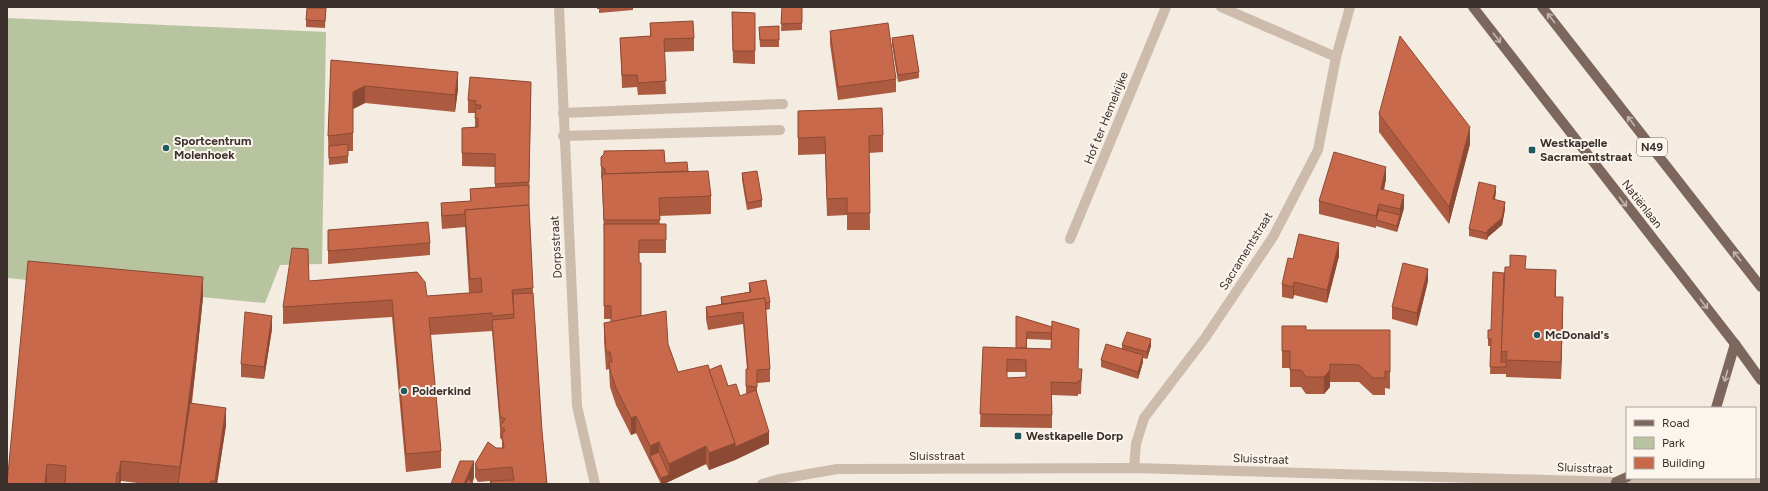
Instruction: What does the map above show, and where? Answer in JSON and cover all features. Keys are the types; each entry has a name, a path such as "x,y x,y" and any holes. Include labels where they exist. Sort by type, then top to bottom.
{"main road":[{"name":"Natiënlaan","path":"1473,7 1735,344 1761,380"},
{"name":"N49","path":"1542,7 1761,287"},
{"path":"1716,407 1735,344"},
{"path":"1616,482 1626,477"}],"street":[{"name":"Dorpsstraat","path":"559,7 563,136 577,406 594,484"},
{"name":"Hof ter Hemelrijke","path":"1070,239 1166,7"},
{"path":"1221,7 1336,57"},
{"name":"Sacramentstraat","path":"1134,468 1136,444 1144,418 1205,338 1273,237 1318,150 1336,57 1350,7"},
{"path":"562,113 783,104"},
{"path":"563,136 780,130"},
{"name":"Sluisstraat","path":"762,484 780,479 837,469 1134,468 1616,482 1761,483"}],"green space":[{"name":"Sportcentrum Molenhoek","path":"7,18 326,32 322,264 280,265 265,303 7,278"}],"building":[{"path":"782,7 802,7 802,23 781,24"},
{"path":"307,8 326,8 325,21 306,20"},
{"path":"732,12 755,13 755,51 733,51"},
{"path":"693,21 694,38 664,39 666,81 638,83 637,75 622,75 620,38 651,36 650,23"},
{"path":"888,23 896,79 838,87 830,31"},
{"path":"779,26 779,40 760,40 759,27"},
{"path":"913,35 919,72 898,75 892,38"},
{"path":"1400,36 1470,127 1449,207 1379,114"},
{"path":"331,60 458,72 455,95 365,86 353,92 353,133 328,136"},
{"path":"470,77 531,82 529,182 495,184 495,154 462,153 462,128 478,127 478,118 475,118 476,108 480,109 481,105 475,105 476,101 468,100"},
{"path":"882,108 883,135 869,136 870,213 847,213 847,198 827,199 825,137 798,138 798,111"},
{"path":"348,144 348,156 329,158 329,146"},
{"path":"664,150 665,163 687,162 688,171 605,174 605,169 601,166 601,157 604,154 604,151"},
{"path":"1334,152 1386,167 1381,189 1404,195 1400,209 1379,204 1376,216 1319,201"},
{"path":"708,171 711,196 659,198 660,220 604,220 602,176 604,174"},
{"path":"757,171 762,200 747,203 742,173"},
{"path":"1479,182 1496,186 1493,199 1505,202 1502,218 1488,230 1487,233 1469,229"},
{"path":"529,185 529,205 465,210 465,214 442,216 441,203 471,201 470,189"},
{"path":"529,205 533,288 512,290 514,314 492,316 492,313 429,318 441,451 406,454 392,300 283,307 292,248 308,249 309,281 417,272 425,282 427,296 482,292 481,278 470,279 465,210"},
{"path":"1379,210 1400,215 1397,226 1376,220"},
{"path":"428,222 430,243 328,251 328,230"},
{"path":"604,224 666,224 666,240 639,240 639,263 641,263 641,316 611,322 611,306 604,306"},
{"path":"1299,234 1339,243 1327,290 1294,282 1293,287 1282,284 1288,258 1293,259"},
{"path":"1510,255 1526,256 1525,269 1556,270 1555,297 1563,297 1561,362 1506,360 1507,351 1501,352 1505,267 1510,267"},
{"path":"28,261 203,277 180,467 121,461 119,473 117,473 116,484 65,484 66,466 47,464 45,484 7,484"},
{"path":"1403,263 1428,269 1417,313 1392,307"},
{"path":"1493,272 1504,273 1501,362 1506,362 1506,367 1490,367 1491,339 1488,339 1488,330 1491,330"},
{"path":"766,280 770,302 765,303 765,298 722,304 721,297 751,292 749,283"},
{"path":"533,293 547,484 492,484 490,481 514,480 512,467 478,470 475,464 488,442 496,448 504,448 502,434 505,430 500,426 505,419 500,416 492,320 514,318 513,294"},
{"path":"765,298 770,369 757,370 757,387 746,386 746,369 748,369 743,312 708,317 706,307"},
{"path":"666,311 668,344 678,372 708,365 735,443 709,453 706,446 669,464 659,442 650,446 636,416 631,418 616,388 610,370 609,362 612,362 610,352 606,352 604,323"},
{"path":"245,312 272,316 264,367 241,364"},
{"path":"1016,316 1052,327 1052,333 1027,332 1026,348 1016,348"},
{"path":"1052,321 1079,329 1078,369 1082,369 1081,381 1078,381 1078,383 1051,382 1052,415 980,414 983,347 1051,349","holes":["1007,359 1026,360 1026,377 1007,378"]},
{"path":"1282,326 1306,326 1306,330 1390,330 1390,372 1385,371 1385,378 1373,378 1359,365 1330,364 1330,370 1324,377 1306,377 1301,370 1290,370 1290,351 1282,351"},
{"path":"1127,332 1151,339 1147,352 1122,345"},
{"path":"1106,344 1143,355 1138,372 1101,360"},
{"path":"721,365 728,386 736,384 740,396 756,390 769,432 735,447 735,443 709,370"},
{"path":"190,403 226,408 215,481 211,481 210,484 178,484"},
{"path":"659,452 669,475 661,478 650,456"},
{"path":"460,461 474,461 464,484 451,484"},
{"path":"468,479 474,484 466,484"}],"place":[{"name":"Sportcentrum Molenhoek","path":"166,148"},
{"name":"Westkapelle Sacramentstraat","path":"1532,150"},
{"name":"McDonald's","path":"1537,335"},
{"name":"Polderkind","path":"404,391"},
{"name":"Westkapelle Dorp","path":"1018,436"}]}
